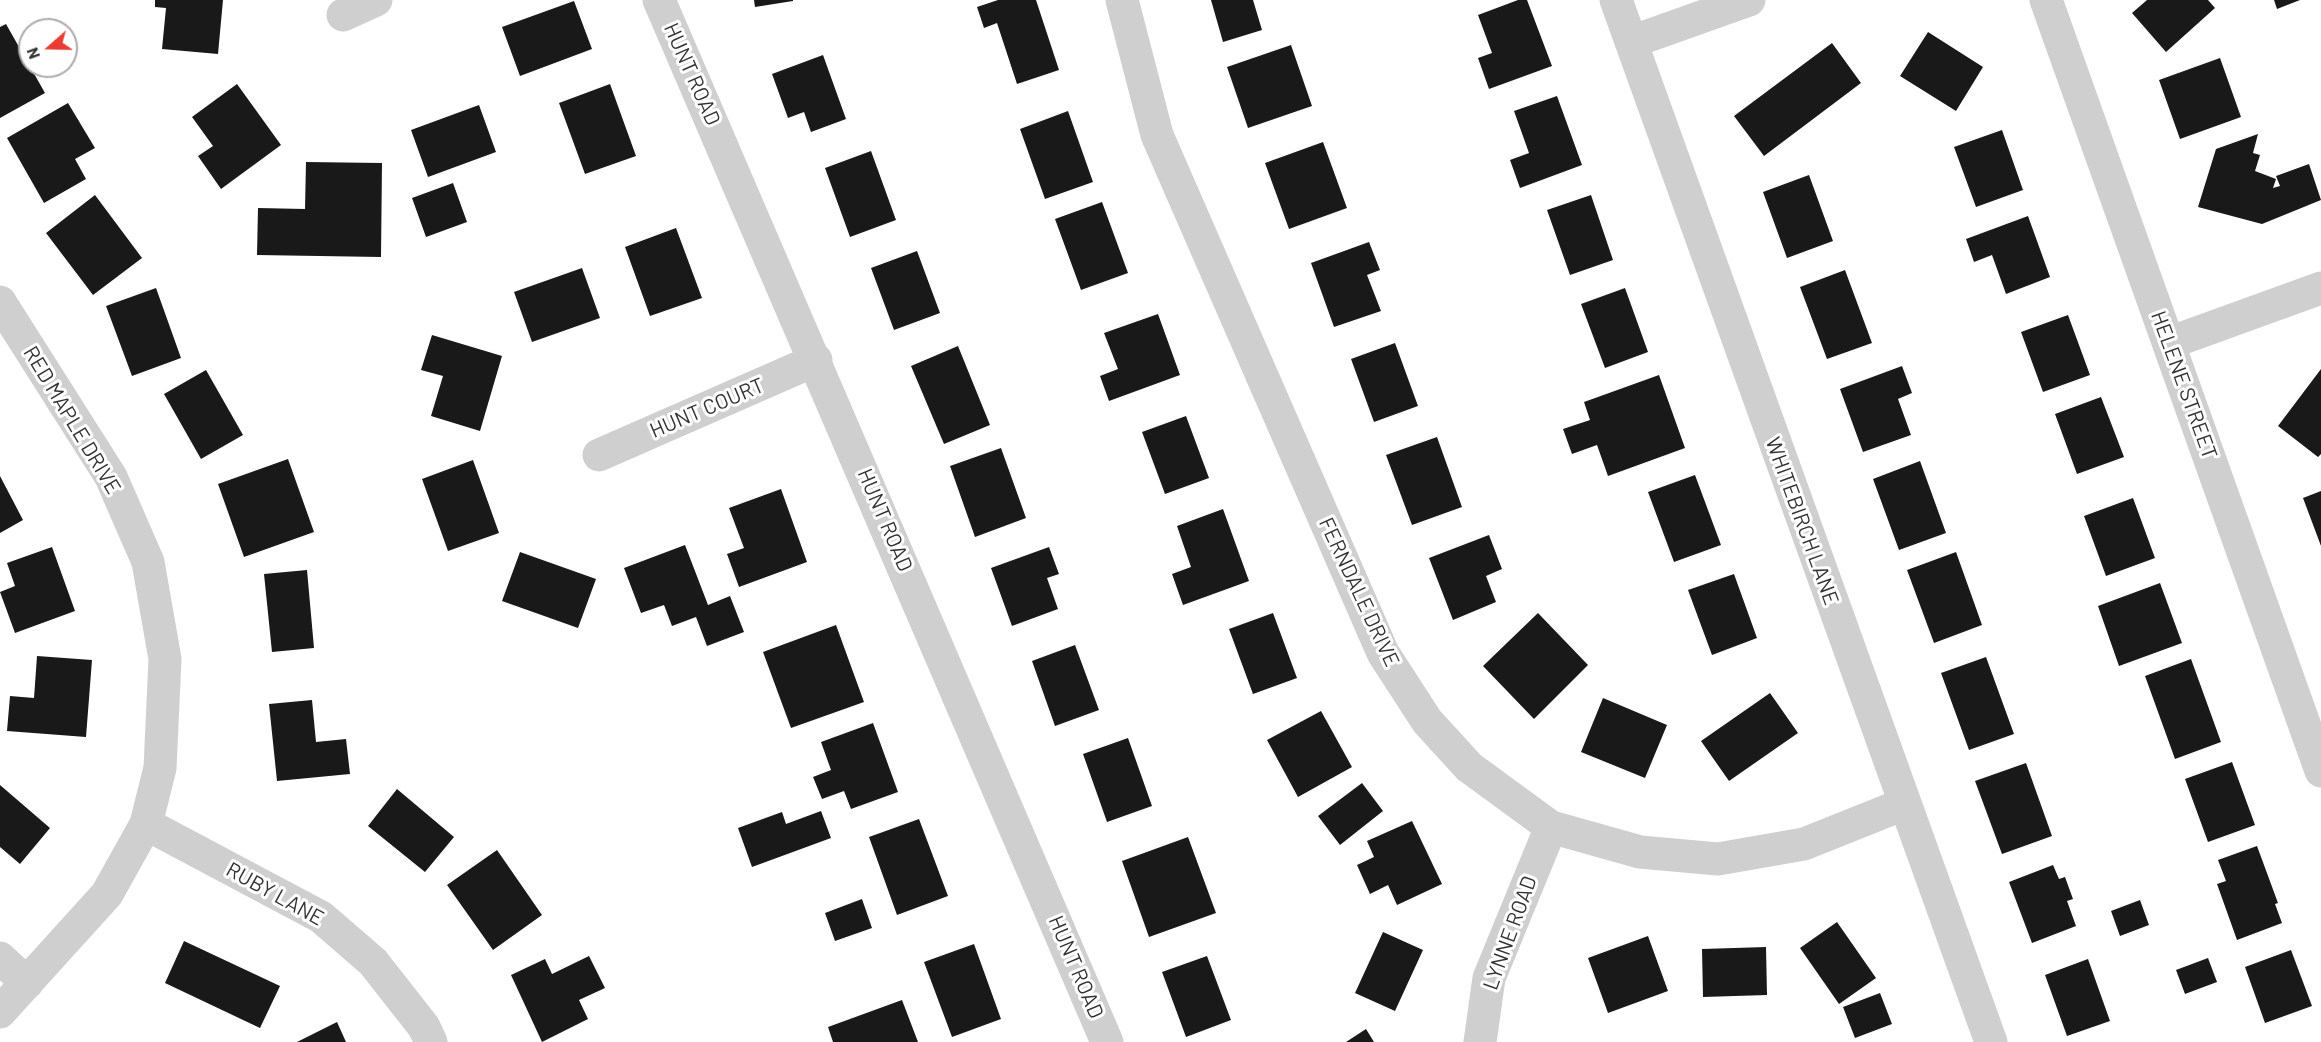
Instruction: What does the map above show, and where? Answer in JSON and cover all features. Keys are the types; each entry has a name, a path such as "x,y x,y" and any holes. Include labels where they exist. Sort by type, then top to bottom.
{"street":[{"path":"343,15 376,0"},
{"name":"HUNT ROAD","path":"659,0 816,360 1107,1042"},
{"name":"FERNDALE DRIVE","path":"1122,0 1157,135 1383,653 1427,721 1469,767 1551,827 1640,852 1719,859 1804,844 1904,804"},
{"name":"WHITEBIRCH LANE","path":"1616,0 1991,1042"},
{"path":"1631,42 1749,0"},
{"name":"HELENE STREET","path":"2046,0 2321,771"},
{"path":"2169,343 2321,288"},
{"name":"RED MAPLE DRIVE","path":"0,302 111,477 148,562 165,659 160,768 146,824 107,894 0,1012"},
{"name":"HUNT COURT","path":"599,455 816,360"},
{"name":"RUBY LANE","path":"146,824 321,917 373,962 424,1027 431,1042"},
{"name":"LYNNE ROAD","path":"1480,1042 1490,978 1551,827"},
{"path":"0,958 27,983"}],"building":[{"path":"155,0 223,0 218,54 162,49 166,8 155,7"},
{"path":"754,0 793,0 793,1 755,7"},
{"path":"998,0 1036,0 1059,70 1017,84 997,23 984,28 977,7"},
{"path":"1211,0 1253,0 1262,30 1223,42"},
{"path":"1518,0 1527,0 1552,66 1489,89 1478,58 1492,53 1478,15"},
{"path":"2147,0 2208,0 2215,8 2166,52 2132,13"},
{"path":"2274,0 2300,0 2277,9"},
{"path":"574,1 592,49 520,76 502,27"},
{"path":"6,24 18,45 18,78 37,78 45,93 0,118 0,27"},
{"path":"1928,32 1983,67 1956,111 1900,76"},
{"path":"1832,43 1861,83 1764,156 1734,116"},
{"path":"1291,45 1312,106 1248,128 1227,67"},
{"path":"823,55 846,119 811,132 804,112 788,118 772,74"},
{"path":"2220,58 2241,117 2180,139 2159,80"},
{"path":"237,84 281,145 221,189 198,156 213,146 192,117"},
{"path":"610,84 636,156 585,174 559,103"},
{"path":"1557,96 1582,165 1520,188 1510,160 1529,153 1514,111"},
{"path":"68,103 95,148 75,159 86,179 44,203 7,138"},
{"path":"479,105 496,152 428,177 411,130"},
{"path":"1068,111 1093,182 1045,199 1020,129"},
{"path":"2002,130 2023,190 1976,207 1954,147"},
{"path":"2258,134 2253,153 2260,155 2255,171 2276,179 2273,188 2280,186 2276,176 2309,164 2321,200 2262,224 2198,207 2216,149"},
{"path":"1323,142 1347,208 1289,229 1265,163"},
{"path":"871,151 896,220 850,237 825,168"},
{"path":"306,162 382,163 381,257 257,255 258,208 305,209"},
{"path":"1809,175 1833,241 1787,258 1763,192"},
{"path":"453,183 467,222 426,237 412,198"},
{"path":"95,195 142,258 93,295 46,233"},
{"path":"1591,195 1613,260 1570,275 1547,210"},
{"path":"1102,202 1128,273 1081,290 1055,219"},
{"path":"2028,216 2050,277 2006,294 1992,255 1974,262 1966,239"},
{"path":"676,228 702,298 650,316 625,247"},
{"path":"1369,242 1380,270 1367,275 1381,311 1334,327 1311,263"},
{"path":"917,251 940,313 894,330 871,268"},
{"path":"582,268 600,318 532,342 514,292"},
{"path":"1845,270 1872,343 1827,359 1800,287"},
{"path":"156,288 181,358 132,376 106,306"},
{"path":"1625,288 1648,352 1605,368 1581,304"},
{"path":"1158,314 1180,375 1109,401 1100,376 1118,369 1104,333"},
{"path":"2068,315 2090,375 2043,392 2021,332"},
{"path":"432,335 502,356 480,431 431,416 443,376 421,370"},
{"path":"1395,343 1418,406 1374,422 1351,359"},
{"path":"958,346 990,425 944,444 911,366"},
{"path":"1902,366 1912,393 1898,399 1911,435 1863,452 1840,389"},
{"path":"2321,369 2321,454 2318,457 2278,426"},
{"path":"206,370 243,435 201,459 164,394"},
{"path":"1659,375 1685,448 1608,476 1597,445 1572,454 1563,429 1590,420 1584,402"},
{"path":"2101,397 2124,457 2077,474 2055,414"},
{"path":"1186,416 1209,478 1165,494 1142,432"},
{"path":"1437,437 1462,507 1412,525 1386,455"},
{"path":"1001,448 1026,518 975,537 950,466"},
{"path":"288,459 314,532 244,557 218,484"},
{"path":"473,460 499,533 448,551 422,479"},
{"path":"1920,461 1946,533 1899,550 1873,479"},
{"path":"1695,475 1721,545 1674,562 1648,492"},
{"path":"0,476 23,520 0,533"},
{"path":"781,489 807,562 739,587 727,554 744,548 729,508"},
{"path":"2321,491 2321,546 2303,498"},
{"path":"2133,498 2155,558 2106,576 2084,516"},
{"path":"1223,509 1249,581 1183,605 1172,574 1191,567 1177,526"},
{"path":"1489,535 1502,569 1486,576 1496,602 1453,620 1429,558"},
{"path":"685,545 708,605 730,596 744,632 707,646 696,617 672,626 664,605 641,613 624,568"},
{"path":"52,547 75,611 15,633 0,592 15,586 7,563"},
{"path":"1049,547 1059,574 1047,578 1058,609 1012,626 991,568"},
{"path":"520,552 596,579 578,628 502,601"},
{"path":"1956,552 1982,625 1934,643 1907,570"},
{"path":"307,570 314,648 272,652 264,574"},
{"path":"1734,574 1757,638 1712,655 1688,590"},
{"path":"2160,583 2182,643 2119,666 2098,606"},
{"path":"1273,613 1297,678 1253,694 1229,629"},
{"path":"1538,613 1588,665 1534,719 1483,666"},
{"path":"836,625 864,702 791,728 763,652"},
{"path":"1075,645 1099,710 1055,726 1032,661"},
{"path":"37,656 92,660 86,737 7,731 10,696 34,698"},
{"path":"1986,657 2014,734 1969,750 1941,673"},
{"path":"2191,659 2221,742 2175,759 2145,676"},
{"path":"1770,693 1798,733 1729,781 1701,741"},
{"path":"1603,698 1667,725 1645,778 1581,752"},
{"path":"312,700 316,742 346,739 350,774 277,781 269,704"},
{"path":"1321,711 1352,767 1298,797 1267,740"},
{"path":"873,723 898,792 851,809 844,791 822,799 813,777 831,770 821,742"},
{"path":"1128,738 1152,806 1107,822 1083,754"},
{"path":"2232,762 2255,825 2208,842 2185,779"},
{"path":"2026,763 2052,836 2002,854 1975,781"},
{"path":"1362,783 1383,811 1340,845 1318,816"},
{"path":"0,785 50,828 20,864 0,847"},
{"path":"397,789 454,837 425,872 368,826"},
{"path":"821,811 831,838 752,867 738,828 782,812 786,824"},
{"path":"919,819 948,896 897,915 869,837"},
{"path":"1412,821 1442,884 1397,905 1388,885 1370,894 1357,865 1374,857 1367,841"},
{"path":"1188,837 1216,913 1149,937 1122,861"},
{"path":"2257,846 2278,903 2275,904 2282,923 2237,940 2217,884 2226,881 2218,860"},
{"path":"497,850 542,915 493,950 447,885"},
{"path":"2053,865 2059,879 2065,877 2073,899 2067,901 2076,926 2032,943 2009,882"},
{"path":"862,899 872,928 835,941 825,913"},
{"path":"2140,900 2149,925 2120,936 2111,911"},
{"path":"1837,922 1876,978 1839,1004 1800,948"},
{"path":"1383,932 1423,950 1395,1011 1355,993"},
{"path":"1648,936 1668,991 1608,1013 1588,958"},
{"path":"184,941 280,986 260,1028 165,983"},
{"path":"974,944 1001,1019 952,1037 924,962"},
{"path":"1766,947 1767,995 1703,997 1702,949"},
{"path":"2291,950 2312,1006 2265,1023 2245,967"},
{"path":"589,956 605,988 579,1000 588,1019 542,1042 511,975 545,959 552,974"},
{"path":"1207,956 1231,1020 1186,1037 1162,972"},
{"path":"2208,958 2217,982 2185,994 2176,970"},
{"path":"2088,959 2110,1021 2067,1036 2045,975"},
{"path":"1880,993 1892,1024 1855,1038 1843,1007"},
{"path":"902,1000 918,1042 833,1042 828,1027"},
{"path":"337,1022 346,1042 297,1042"},
{"path":"1366,1029 1374,1042 1346,1042"}]}
